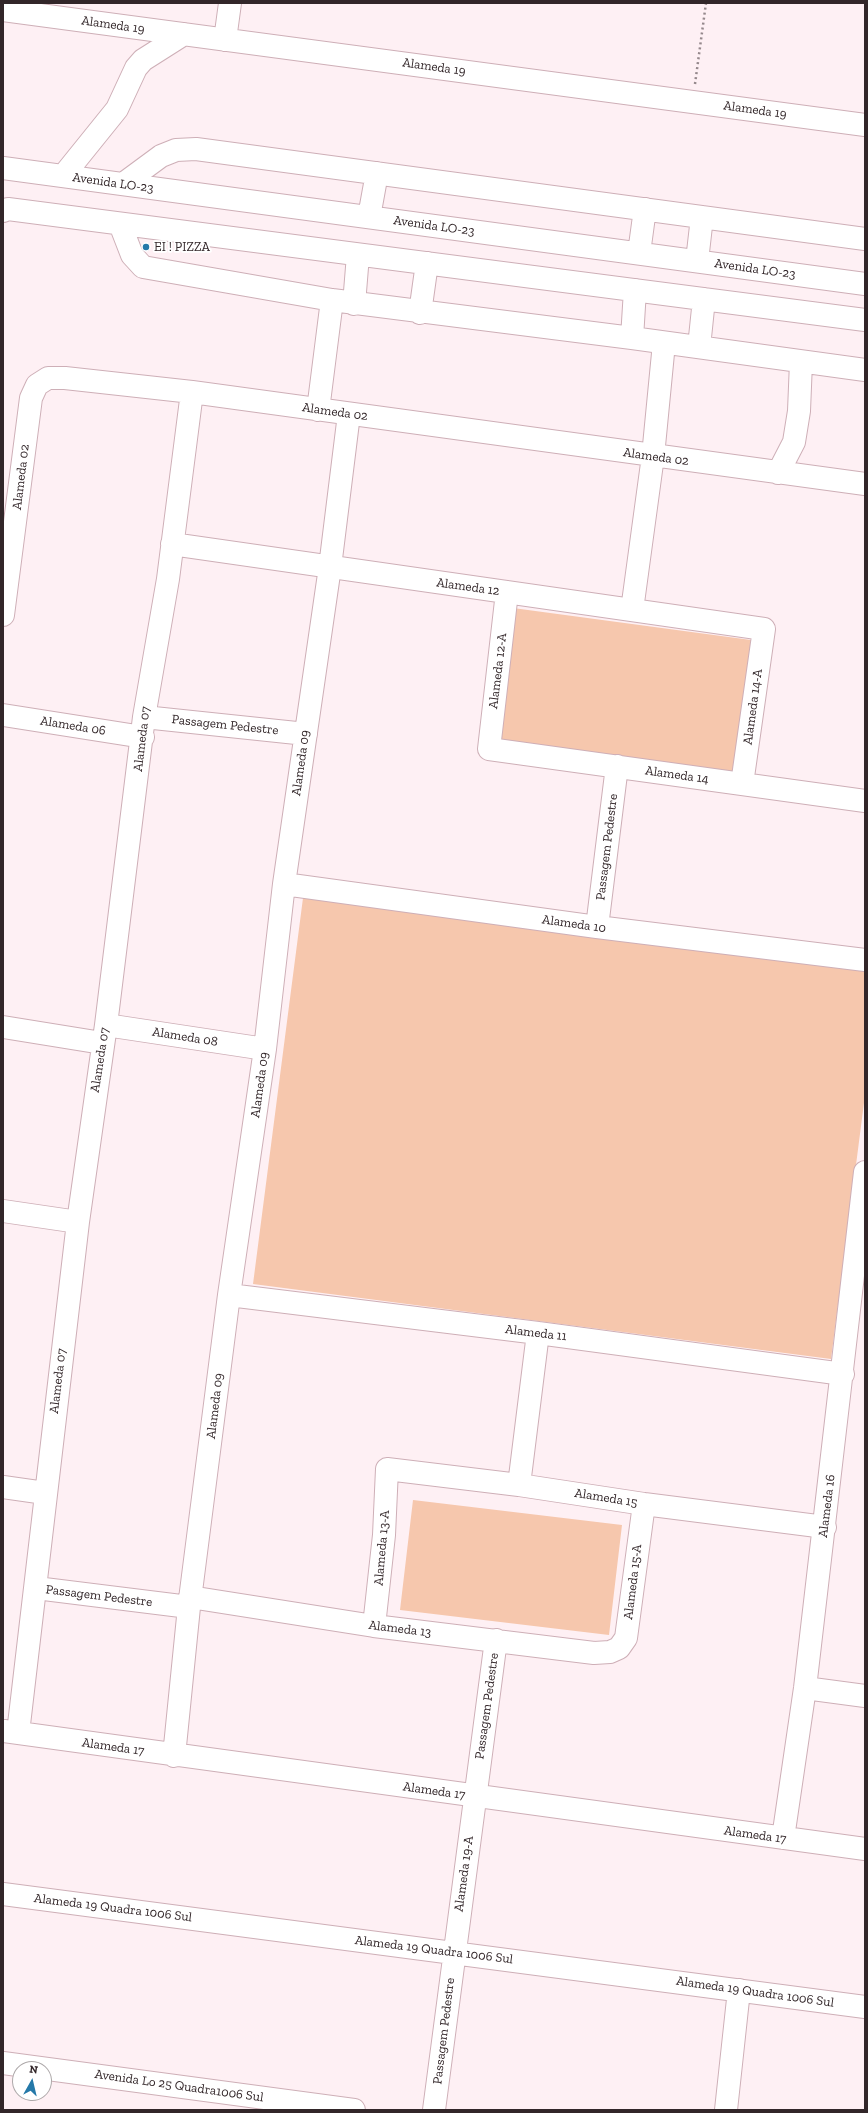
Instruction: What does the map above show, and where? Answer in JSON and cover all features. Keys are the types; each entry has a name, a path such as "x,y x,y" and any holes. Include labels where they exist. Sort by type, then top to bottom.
{"street":[{"path":"226,40 230,3"},
{"name":"Alameda 19","path":"3,10 865,125"},
{"path":"63,176 118,109 136,68 143,60 184,34"},
{"path":"124,184 161,156 176,150 196,149 865,239"},
{"name":"Avenida LO-23","path":"3,168 865,284"},
{"path":"370,217 377,173"},
{"path":"3,211 8,209 865,320"},
{"path":"639,253 645,209"},
{"path":"697,261 702,217"},
{"path":"120,224 132,255 143,268 354,304 632,338 865,370"},
{"path":"354,304 358,255"},
{"path":"420,313 427,263"},
{"path":"632,338 635,290"},
{"path":"699,347 704,299"},
{"path":"318,410 332,300"},
{"path":"632,610 653,456 664,343"},
{"path":"778,473 794,442 799,411 801,362"},
{"name":"Alameda 02","path":"3,615 31,398 37,385 48,378 65,378 192,392 865,484"},
{"path":"173,538 192,392"},
{"name":"Alameda 09","path":"174,1756 189,1602 229,1295 265,1049 284,884 330,567 348,414"},
{"name":"Alameda 12","path":"173,538 330,567 764,630"},
{"name":"Alameda 07","path":"36,1588 45,1493 78,1222 144,727 173,538"},
{"name":"Alameda 12-A","path":"489,749 507,592"},
{"name":"Alameda 14-A","path":"742,784 764,630"},
{"name":"Alameda 06","path":"3,715 144,727"},
{"name":"Passagem Pedestre","path":"144,727 306,734"},
{"name":"Alameda 14","path":"489,749 865,801"},
{"name":"Passagem Pedestre","path":"597,927 617,766"},
{"name":"Alameda 10","path":"284,884 597,927 865,960"},
{"path":"3,1027 104,1034"},
{"name":"Alameda 08","path":"104,1034 265,1049"},
{"name":"Alameda 16","path":"783,1838 805,1688 825,1527 865,1172"},
{"path":"3,1211 78,1222"},
{"name":"Alameda 11","path":"229,1295 538,1333 843,1374"},
{"path":"520,1485 538,1333"},
{"name":"Alameda 15","path":"387,1469 520,1485 644,1504 825,1527"},
{"name":"Alameda 13-A","path":"374,1626 384,1535 387,1469"},
{"path":"3,1487 45,1493"},
{"name":"Alameda 15-A","path":"610,1652 619,1648 626,1638 644,1504"},
{"name":"Passagem Pedestre","path":"10,1732 36,1588 189,1602"},
{"name":"Alameda 13","path":"189,1602 594,1653 610,1652"},
{"name":"Passagem Pedestre","path":"475,1796 496,1640"},
{"path":"805,1688 865,1696"},
{"name":"Alameda 17","path":"10,1732 174,1756 865,1849"},
{"name":"Alameda 19-A","path":"454,1952 475,1796"},
{"name":"Alameda 19 Quadra 1006 Sul","path":"3,1894 865,2007"},
{"name":"Passagem Pedestre","path":"434,2110 454,1952"},
{"path":"726,2110 739,1990"},
{"name":"Avenida Lo 25 Quadra1006 Sul","path":"3,2063 354,2110"}],"path":[{"path":"692,102 706,3"}],"shaded area":[{"path":"513,608 751,640 733,772 495,739"},
{"path":"303,898 865,971 865,1095 831,1359 253,1284"},
{"path":"413,1500 622,1525 609,1635 400,1610"}],"place":[{"name":"EI ! PIZZA","path":"146,247"}]}
